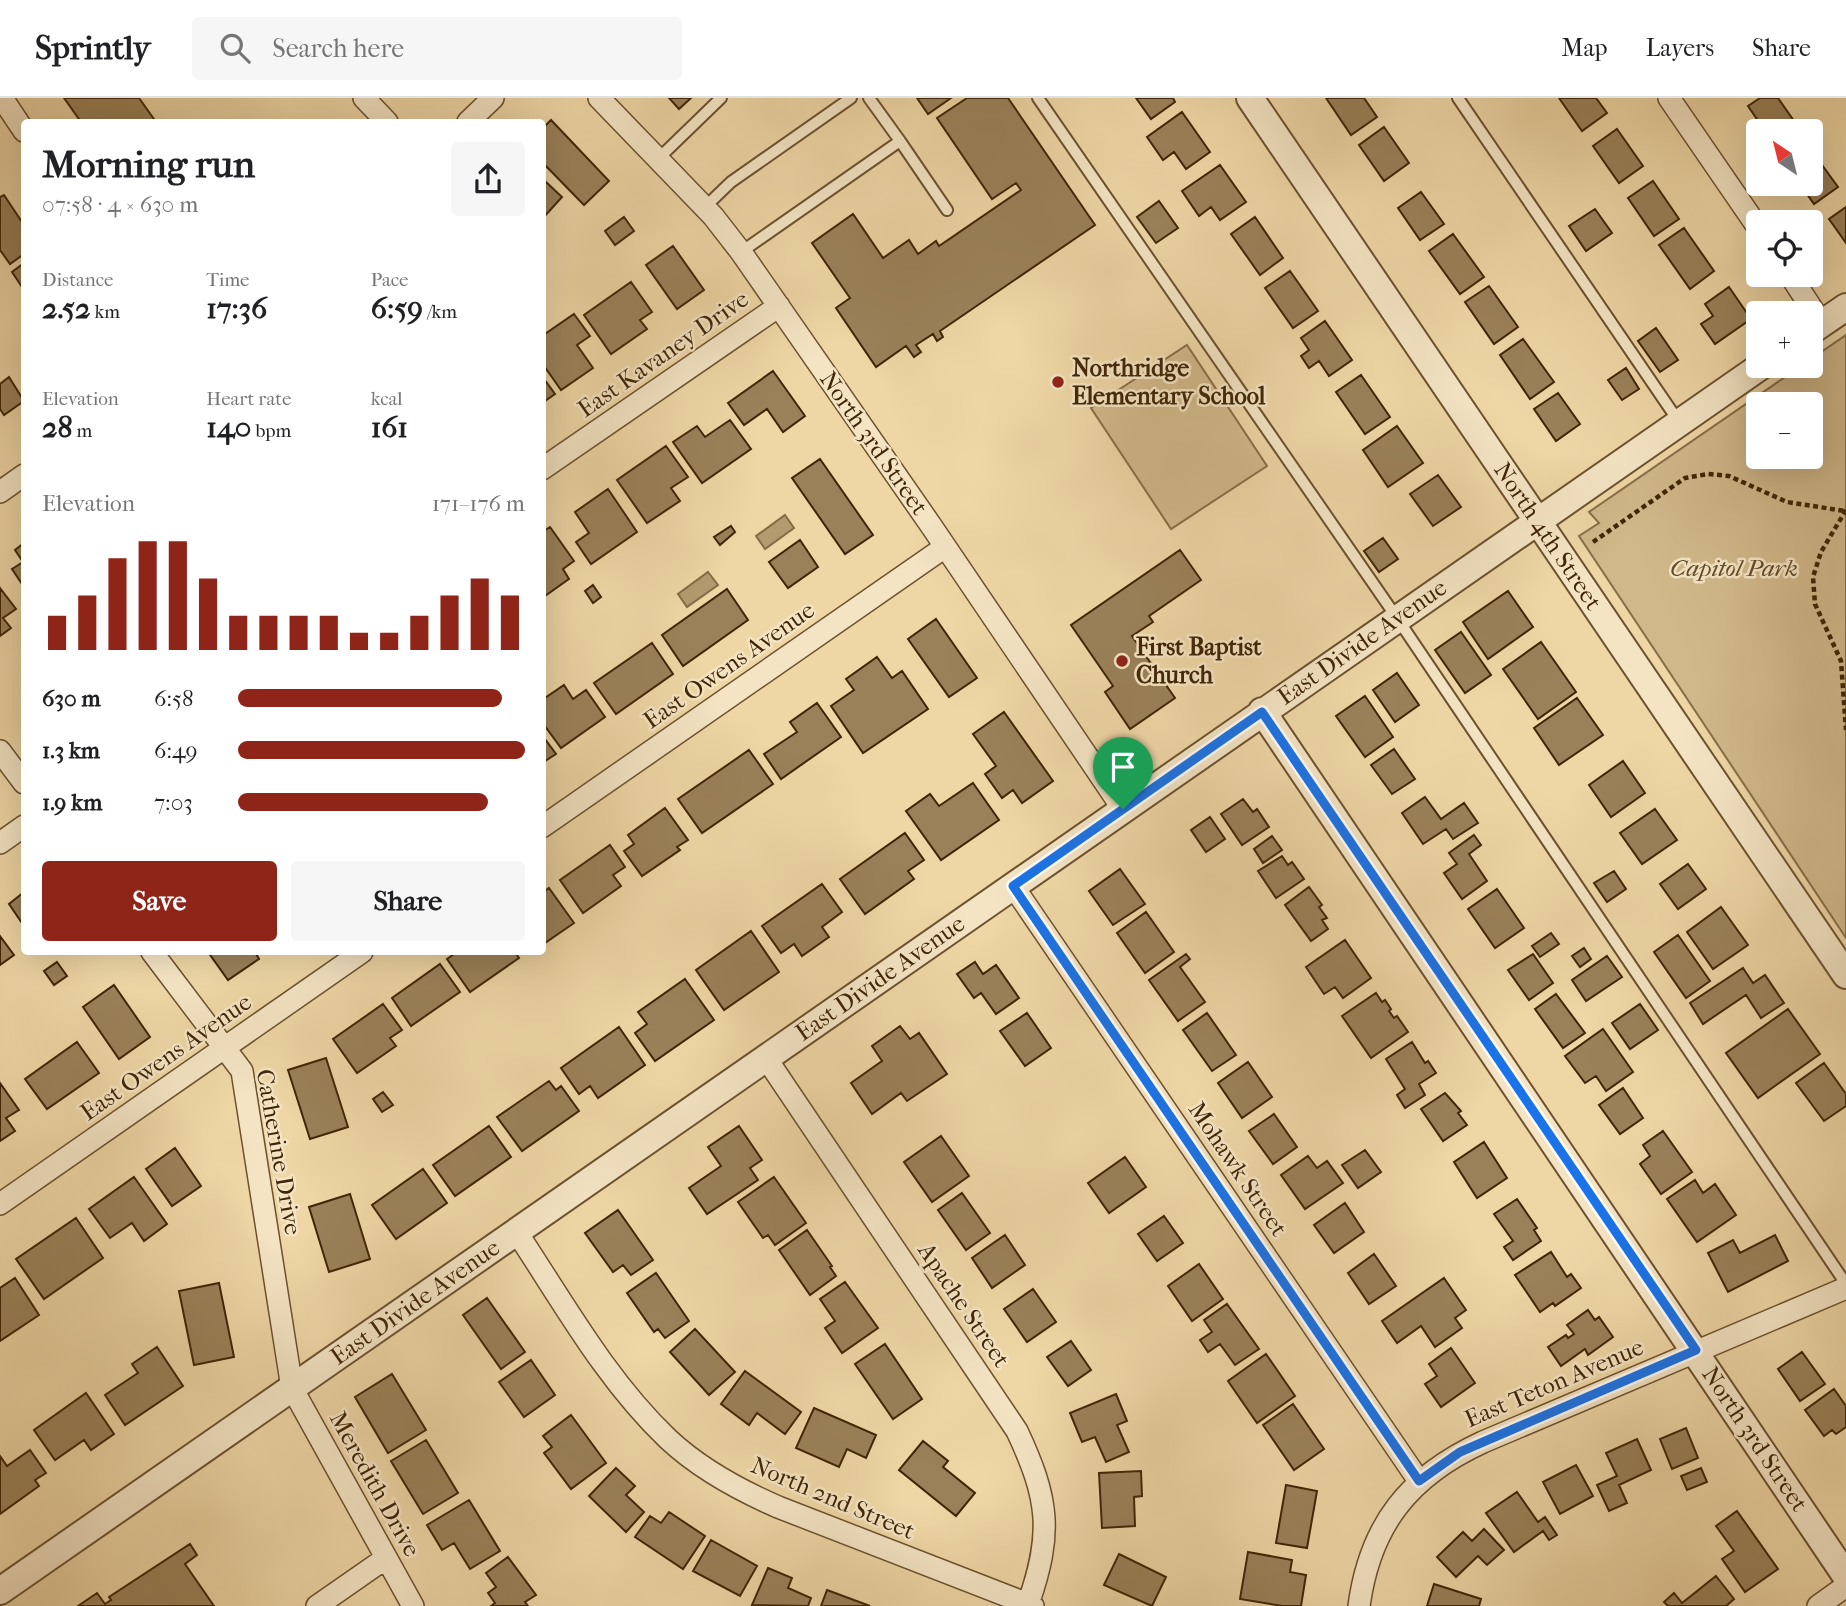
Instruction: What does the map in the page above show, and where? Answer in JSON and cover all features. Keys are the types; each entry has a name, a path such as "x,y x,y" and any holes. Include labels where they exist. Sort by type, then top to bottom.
{"street":[{"path":"2,98 21,126"},
{"path":"364,98 384,119"},
{"path":"471,119 493,98"},
{"name":"North 3rd Street","path":"599,98 705,207 741,252 1123,809"},
{"name":"North 4th Street","path":"1250,98 1846,975"},
{"path":"1670,98 1746,210"},
{"name":"East Kavaney Drive","path":"546,466 779,306"},
{"path":"1823,323 1846,307"},
{"name":"East Divide Avenue","path":"0,1591 1746,376"},
{"path":"0,492 21,477"},
{"name":"East Owens Avenue","path":"546,824 945,547"},
{"name":"North 3rd Street","path":"1262,712 1696,1350 1846,1576"},
{"path":"0,751 21,779"},
{"path":"0,844 21,828"},
{"name":"Mohawk Street","path":"1013,886 1419,1481"},
{"name":"Catherine Drive","path":"154,955 242,1071 292,1388"},
{"name":"East Owens Avenue","path":"0,1204 358,955"},
{"name":"Apache Street","path":"766,1058 1017,1431 1027,1452 1041,1497 1046,1540 1030,1605"},
{"name":"North 2nd Street","path":"516,1231 619,1385 670,1441 698,1463 752,1496 1030,1605"},
{"name":"East Teton Avenue","path":"1359,1606 1363,1579 1378,1536 1404,1497 1419,1481 1460,1452 1846,1286"},
{"name":"Meredith Drive","path":"292,1388 413,1606"},
{"path":"317,1606 386,1558"},
{"path":"1818,1606 1846,1586"}],"lane":[{"path":"658,159 721,98"},
{"path":"705,207 731,182 851,98"},
{"path":"869,98 947,210"},
{"path":"1038,98 1397,618 1846,1286"},
{"path":"1458,98 1679,422"},
{"path":"741,252 900,141"}],"path":[{"path":"1594,542 1685,478 1708,474 1729,476 1787,502 1846,510 1821,552 1813,577 1815,604 1840,661 1846,730"}],"green space":[{"name":"Capitol Park","path":"1846,335 1846,938 1579,536 1599,523 1589,512 1746,404 1746,469 1823,469 1823,392 1763,392 1784,378 1823,378 1823,351"},
{"path":"1187,345 1267,466 1171,529 1091,408"}],"shaded area":[{"path":"785,515 794,528 765,549 756,536"},
{"path":"708,572 718,585 687,607 678,594"}],"building":[{"path":"64,98 139,98 154,119 79,119"},
{"path":"669,98 691,98 679,109"},
{"path":"917,98 951,98 928,114"},
{"path":"967,98 1008,98 1095,225 940,331 943,337 937,341 933,334 916,345 921,352 914,357 906,346 876,367 836,308 850,298 812,243 853,214 883,258 909,240 918,254 936,241 939,246 1021,190 1016,183 992,199 937,118"},
{"path":"1136,98 1173,98 1175,102 1151,119"},
{"path":"1326,98 1364,98 1377,117 1351,135"},
{"path":"1559,98 1596,98 1607,113 1582,131"},
{"path":"1760,98 1778,98 1793,119 1757,119 1748,106"},
{"path":"1182,112 1210,152 1186,169 1174,152 1163,160 1147,137"},
{"path":"551,120 609,181 584,205 546,166 546,125"},
{"path":"1384,127 1409,163 1384,181 1359,145"},
{"path":"1617,129 1643,166 1619,183 1593,146"},
{"path":"1220,165 1246,202 1220,220 1211,207 1199,216 1182,191"},
{"path":"1824,168 1838,187 1814,204 1808,196 1824,196"},
{"path":"1653,181 1679,219 1654,236 1628,198"},
{"path":"546,182 562,197 546,215"},
{"path":"1421,192 1444,224 1420,240 1398,208"},
{"path":"4,195 21,220 21,256 10,264 0,250 0,197"},
{"path":"1159,201 1178,228 1156,243 1137,217"},
{"path":"1846,207 1846,243 1829,219"},
{"path":"1595,209 1612,233 1586,251 1569,226"},
{"path":"624,217 634,231 615,245 605,231"},
{"path":"1255,217 1283,258 1260,275 1231,234"},
{"path":"1684,228 1714,271 1690,289 1659,245"},
{"path":"1453,234 1484,277 1460,294 1429,251"},
{"path":"673,246 704,290 677,309 646,265"},
{"path":"21,265 21,286 12,272"},
{"path":"1290,271 1318,311 1293,328 1265,288"},
{"path":"631,282 652,312 640,320 647,329 611,354 584,315"},
{"path":"1489,286 1518,327 1494,344 1465,302"},
{"path":"1729,287 1746,312 1746,322 1715,344 1701,324 1713,316 1705,304"},
{"path":"574,314 590,336 577,345 593,368 561,390 546,369 546,333"},
{"path":"1325,321 1352,360 1329,376 1319,361 1309,368 1301,356 1309,350 1301,338"},
{"path":"1656,328 1678,360 1660,372 1638,341"},
{"path":"1523,339 1554,382 1530,399 1500,355"},
{"path":"1626,368 1639,389 1622,400 1608,380"},
{"path":"773,371 805,416 783,432 767,409 744,425 728,403"},
{"path":"1361,375 1390,417 1365,434 1336,392"},
{"path":"9,377 21,396 21,403 4,415 0,409 0,384"},
{"path":"546,382 555,394 546,400"},
{"path":"1558,393 1580,424 1556,441 1534,409"},
{"path":"730,420 751,449 702,483 673,442 697,426 705,437"},
{"path":"1397,426 1423,463 1388,487 1363,450"},
{"path":"666,446 688,477 671,488 680,501 647,523 617,480"},
{"path":"820,459 873,535 845,554 792,478"},
{"path":"1438,475 1461,507 1433,526 1410,494"},
{"path":"608,489 637,532 591,564 576,542 589,533 575,512"},
{"path":"731,526 735,532 720,545 714,537"},
{"path":"550,527 574,561 563,569 569,579 546,595 546,530"},
{"path":"1383,538 1398,559 1379,572 1364,551"},
{"path":"800,540 818,567 788,588 769,562"},
{"path":"21,545 21,559 15,550"},
{"name":"First Baptist Church","path":"1180,550 1201,580 1149,616 1153,622 1132,636 1175,698 1130,729 1105,692 1113,686 1071,625"},
{"path":"21,563 21,582 12,569"},
{"path":"593,585 601,597 593,603 585,591"},
{"path":"0,588 16,609 3,618 11,628 0,636"},
{"path":"727,589 748,620 683,666 662,635"},
{"path":"1508,591 1533,627 1488,659 1463,622"},
{"path":"936,619 977,678 949,697 908,639"},
{"path":"1461,632 1491,675 1465,693 1435,650"},
{"path":"1541,642 1576,692 1538,719 1503,669"},
{"path":"652,643 673,674 616,714 594,683"},
{"path":"877,657 892,678 902,671 928,709 863,753 831,706 854,690 846,679"},
{"path":"1397,673 1419,705 1395,722 1373,690"},
{"path":"564,685 573,699 586,690 605,717 561,748 546,727 546,697"},
{"path":"1365,696 1393,737 1365,757 1336,716"},
{"path":"1577,698 1603,735 1559,765 1534,728"},
{"path":"817,703 841,737 781,779 764,754 797,732 790,722"},
{"path":"1004,712 1053,781 1022,803 1013,790 1002,798 985,774 996,766 973,734"},
{"path":"546,740 556,754 546,760"},
{"path":"1394,749 1415,779 1392,794 1371,765"},
{"path":"749,750 773,784 702,833 678,799"},
{"path":"1623,761 1645,793 1611,817 1589,785"},
{"path":"973,783 999,820 941,860 906,811 930,794 939,806"},
{"path":"1425,797 1441,819 1464,803 1478,823 1453,839 1446,829 1423,844 1402,813"},
{"path":"1243,799 1253,812 1257,809 1269,827 1242,845 1221,814"},
{"path":"665,808 688,840 677,847 680,850 642,876 624,851 634,844 628,835"},
{"path":"1655,809 1677,840 1642,864 1620,833"},
{"path":"1210,817 1225,839 1206,852 1191,830"},
{"path":"905,833 924,860 908,871 914,879 865,914 840,879"},
{"path":"1474,835 1481,845 1469,854 1487,881 1462,899 1444,873 1457,864 1449,853"},
{"path":"1272,836 1282,850 1263,863 1254,849"},
{"path":"610,845 625,867 613,875 621,886 583,913 560,880"},
{"path":"1282,856 1288,865 1292,862 1304,879 1276,898 1258,871"},
{"path":"1688,864 1706,889 1678,909 1660,884"},
{"path":"1120,869 1145,904 1113,925 1089,891"},
{"path":"1614,871 1626,889 1607,902 1594,883"},
{"path":"822,884 842,912 822,927 829,937 802,956 794,944 781,953 762,926"},
{"path":"1309,887 1322,905 1319,907 1327,918 1322,920 1328,929 1311,941 1285,905"},
{"path":"549,888 574,923 546,942 546,890"},
{"path":"1497,889 1524,928 1495,948 1468,909"},
{"path":"21,894 21,922 9,904"},
{"path":"1721,907 1748,945 1713,969 1687,932"},
{"path":"1146,912 1174,952 1145,973 1117,933"},
{"path":"751,931 779,972 724,1010 696,970"},
{"path":"1551,933 1559,944 1540,957 1532,946"},
{"path":"1678,935 1710,981 1686,998 1654,952"},
{"path":"0,936 14,955 0,965"},
{"path":"1345,940 1371,978 1343,998 1335,987 1324,994 1306,967"},
{"path":"1584,948 1591,959 1580,967 1572,956"},
{"path":"1186,954 1190,959 1180,967 1205,1002 1178,1021 1149,980"},
{"path":"1533,954 1553,983 1529,1000 1508,970"},
{"path":"210,955 257,955 259,959 228,980"},
{"path":"453,955 517,955 519,958 470,992 447,959"},
{"path":"1607,956 1622,977 1586,1001 1572,980"},
{"path":"57,962 67,976 54,985 44,971"},
{"path":"975,962 983,974 996,965 1019,998 996,1014 981,993 974,998 957,974"},
{"path":"440,964 460,992 411,1026 392,998"},
{"path":"1743,968 1753,983 1765,975 1784,1003 1761,1018 1746,995 1703,1024 1690,1003"},
{"path":"685,979 714,1020 655,1061 635,1033 647,1024 638,1012"},
{"path":"114,985 150,1037 119,1059 83,1007"},
{"path":"1376,993 1382,1002 1385,1000 1394,1018 1397,1016 1408,1032 1371,1058 1342,1016"},
{"path":"1556,994 1585,1033 1563,1048 1535,1009"},
{"path":"383,1004 402,1030 390,1038 396,1046 357,1073 333,1039"},
{"path":"1640,1004 1658,1030 1630,1049 1612,1023"},
{"path":"1788,1009 1820,1054 1758,1098 1726,1053"},
{"path":"1027,1013 1051,1048 1025,1066 1000,1031"},
{"path":"1207,1013 1236,1055 1212,1071 1183,1030"},
{"path":"900,1026 910,1039 919,1033 947,1074 907,1101 901,1093 872,1114 851,1083 882,1061 872,1046"},
{"path":"619,1027 645,1065 598,1098 590,1086 579,1094 561,1068"},
{"path":"1603,1029 1633,1072 1606,1091 1596,1076 1585,1083 1565,1056"},
{"path":"77,1042 99,1073 47,1109 25,1079"},
{"path":"1412,1042 1425,1063 1428,1061 1436,1073 1419,1084 1425,1095 1405,1108 1397,1095 1405,1089 1386,1059"},
{"path":"326,1058 348,1127 310,1139 288,1070"},
{"path":"1248,1062 1272,1097 1242,1118 1218,1083"},
{"path":"1824,1063 1846,1094 1846,1106 1824,1121 1796,1083"},
{"path":"549,1081 556,1090 561,1086 579,1111 522,1151 497,1117"},
{"path":"0,1083 19,1110 6,1118 15,1131 0,1141"},
{"path":"1623,1088 1643,1118 1620,1134 1599,1105"},
{"path":"383,1092 393,1105 382,1112 373,1099"},
{"path":"1445,1093 1461,1111 1458,1113 1467,1125 1443,1141 1421,1109"},
{"path":"1274,1114 1297,1147 1273,1164 1249,1131"},
{"path":"489,1126 511,1157 455,1196 433,1165"},
{"path":"739,1126 762,1160 750,1168 758,1180 707,1214 689,1188 721,1166 708,1147"},
{"path":"1663,1131 1692,1172 1661,1194 1640,1164 1650,1156 1643,1145"},
{"path":"941,1136 969,1176 932,1202 904,1162"},
{"path":"1484,1142 1507,1178 1477,1198 1454,1162"},
{"path":"175,1148 201,1186 172,1206 146,1169"},
{"path":"1365,1150 1381,1172 1358,1188 1342,1165"},
{"path":"1308,1156 1317,1168 1327,1161 1343,1183 1305,1209 1281,1175"},
{"path":"1125,1157 1146,1187 1109,1213 1088,1183"},
{"path":"423,1169 447,1203 396,1239 372,1205"},
{"path":"134,1177 167,1224 144,1241 132,1223 110,1238 89,1209"},
{"path":"774,1177 806,1223 775,1245 768,1235 763,1238 738,1202"},
{"path":"1695,1180 1703,1193 1715,1184 1736,1215 1697,1242 1667,1199"},
{"path":"962,1193 990,1233 966,1250 938,1210"},
{"path":"350,1194 370,1259 329,1272 309,1207"},
{"path":"1517,1199 1537,1228 1534,1230 1541,1241 1513,1260 1504,1247 1513,1241 1494,1214"},
{"path":"1345,1203 1364,1232 1334,1253 1314,1225"},
{"path":"618,1210 653,1260 631,1275 623,1265 613,1272 585,1233"},
{"path":"1164,1216 1183,1243 1157,1261 1138,1234"},
{"path":"76,1218 103,1258 44,1299 16,1259"},
{"path":"807,1230 836,1276 810,1295 779,1250"},
{"path":"1005,1235 1025,1265 992,1288 972,1258"},
{"path":"1775,1235 1788,1261 1728,1292 1708,1253 1733,1240 1740,1253"},
{"path":"1551,1252 1567,1277 1571,1274 1581,1288 1555,1306 1553,1303 1540,1312 1515,1275"},
{"path":"1374,1254 1396,1286 1369,1304 1348,1273"},
{"path":"1199,1264 1223,1299 1192,1321 1168,1286"},
{"path":"656,1273 689,1321 665,1338 658,1329 654,1332 627,1293"},
{"path":"15,1278 39,1315 0,1341 0,1288"},
{"path":"1444,1278 1466,1310 1455,1318 1462,1328 1435,1347 1421,1326 1397,1343 1382,1321"},
{"path":"845,1282 878,1328 842,1353 825,1328 835,1321 820,1299"},
{"path":"219,1283 234,1357 194,1365 179,1291"},
{"path":"1033,1289 1056,1322 1027,1342 1004,1309"},
{"path":"487,1298 525,1352 501,1369 463,1315"},
{"path":"1227,1304 1259,1349 1235,1365 1220,1344 1208,1352 1200,1340 1212,1332 1204,1320"},
{"path":"1588,1310 1595,1320 1599,1317 1613,1337 1588,1355 1585,1349 1561,1366 1548,1347 1566,1335 1568,1338 1574,1334 1567,1325"},
{"path":"695,1329 735,1372 709,1395 670,1352"},
{"path":"1071,1341 1091,1370 1068,1386 1047,1357"},
{"path":"885,1344 922,1399 893,1419 855,1364"},
{"path":"157,1347 183,1386 125,1425 105,1395 138,1373 132,1364"},
{"path":"1451,1348 1475,1383 1441,1407 1425,1384 1437,1376 1429,1364"},
{"path":"1802,1352 1825,1384 1800,1401 1778,1369"},
{"path":"1266,1354 1295,1396 1257,1423 1228,1381"},
{"path":"531,1360 555,1395 524,1417 499,1382"},
{"path":"745,1371 801,1412 785,1434 757,1413 749,1425 721,1404"},
{"path":"392,1374 426,1430 388,1453 355,1397"},
{"path":"1834,1389 1846,1406 1846,1427 1836,1434 1832,1430 1824,1436 1805,1410"},
{"path":"86,1393 114,1434 91,1450 84,1440 55,1460 34,1430"},
{"path":"1116,1394 1127,1421 1117,1425 1129,1452 1106,1462 1095,1437 1082,1442 1070,1413"},
{"path":"1293,1404 1324,1449 1294,1470 1263,1425"},
{"path":"814,1408 876,1435 866,1458 847,1449 839,1467 796,1448"},
{"path":"571,1415 606,1463 571,1489 544,1453 552,1447 543,1436"},
{"path":"1686,1428 1698,1458 1672,1469 1660,1439"},
{"path":"1637,1439 1651,1470 1619,1485 1627,1503 1609,1511 1597,1485 1617,1476 1606,1453"},
{"path":"426,1440 458,1493 423,1514 391,1461"},
{"path":"923,1441 948,1461 943,1467 975,1493 956,1516 899,1470"},
{"path":"30,1450 46,1473 35,1480 39,1486 0,1514 0,1456 7,1466"},
{"path":"1576,1465 1593,1496 1560,1514 1543,1482"},
{"path":"616,1468 635,1486 626,1495 644,1512 626,1532 589,1496"},
{"path":"1701,1468 1707,1482 1687,1490 1681,1476"},
{"path":"1141,1471 1142,1496 1134,1497 1135,1526 1102,1528 1099,1473"},
{"path":"1286,1485 1317,1491 1307,1548 1276,1543"},
{"path":"1517,1492 1538,1522 1545,1517 1557,1535 1549,1540 1543,1531 1514,1552 1486,1513"},
{"path":"469,1500 500,1551 470,1569 454,1543 442,1550 427,1525"},
{"path":"1737,1511 1778,1569 1745,1592 1722,1559 1734,1551 1716,1526"},
{"path":"669,1512 705,1536 683,1569 635,1537 650,1516 661,1523"},
{"path":"1484,1529 1504,1550 1487,1565 1478,1556 1456,1577 1437,1557 1463,1532 1472,1541"},
{"path":"711,1540 757,1566 740,1596 693,1571"},
{"path":"190,1544 197,1555 185,1564 214,1606 78,1606 97,1593 105,1604 111,1600 109,1597"},
{"path":"1248,1552 1292,1560 1290,1572 1306,1575 1301,1606 1282,1606 1240,1599"},
{"path":"1119,1554 1166,1577 1152,1606 1104,1585"},
{"path":"508,1557 536,1595 525,1602 528,1606 491,1606 495,1603 488,1593 496,1587 486,1573"},
{"path":"768,1568 792,1578 788,1588 811,1598 808,1606 752,1605"},
{"path":"1716,1576 1734,1599 1726,1606 1668,1606 1664,1602 1674,1593 1682,1603"},
{"path":"1434,1584 1481,1599 1479,1606 1427,1606"},
{"path":"827,1590 870,1606 821,1606"}],"place":[{"name":"Northridge Elementary School","path":"1058,382"},
{"name":"First Baptist Church","path":"1122,661"}],"route":[{"path":"1262,712 1696,1350 1460,1452 1419,1481 1013,886 1123,809 1262,712"}]}
